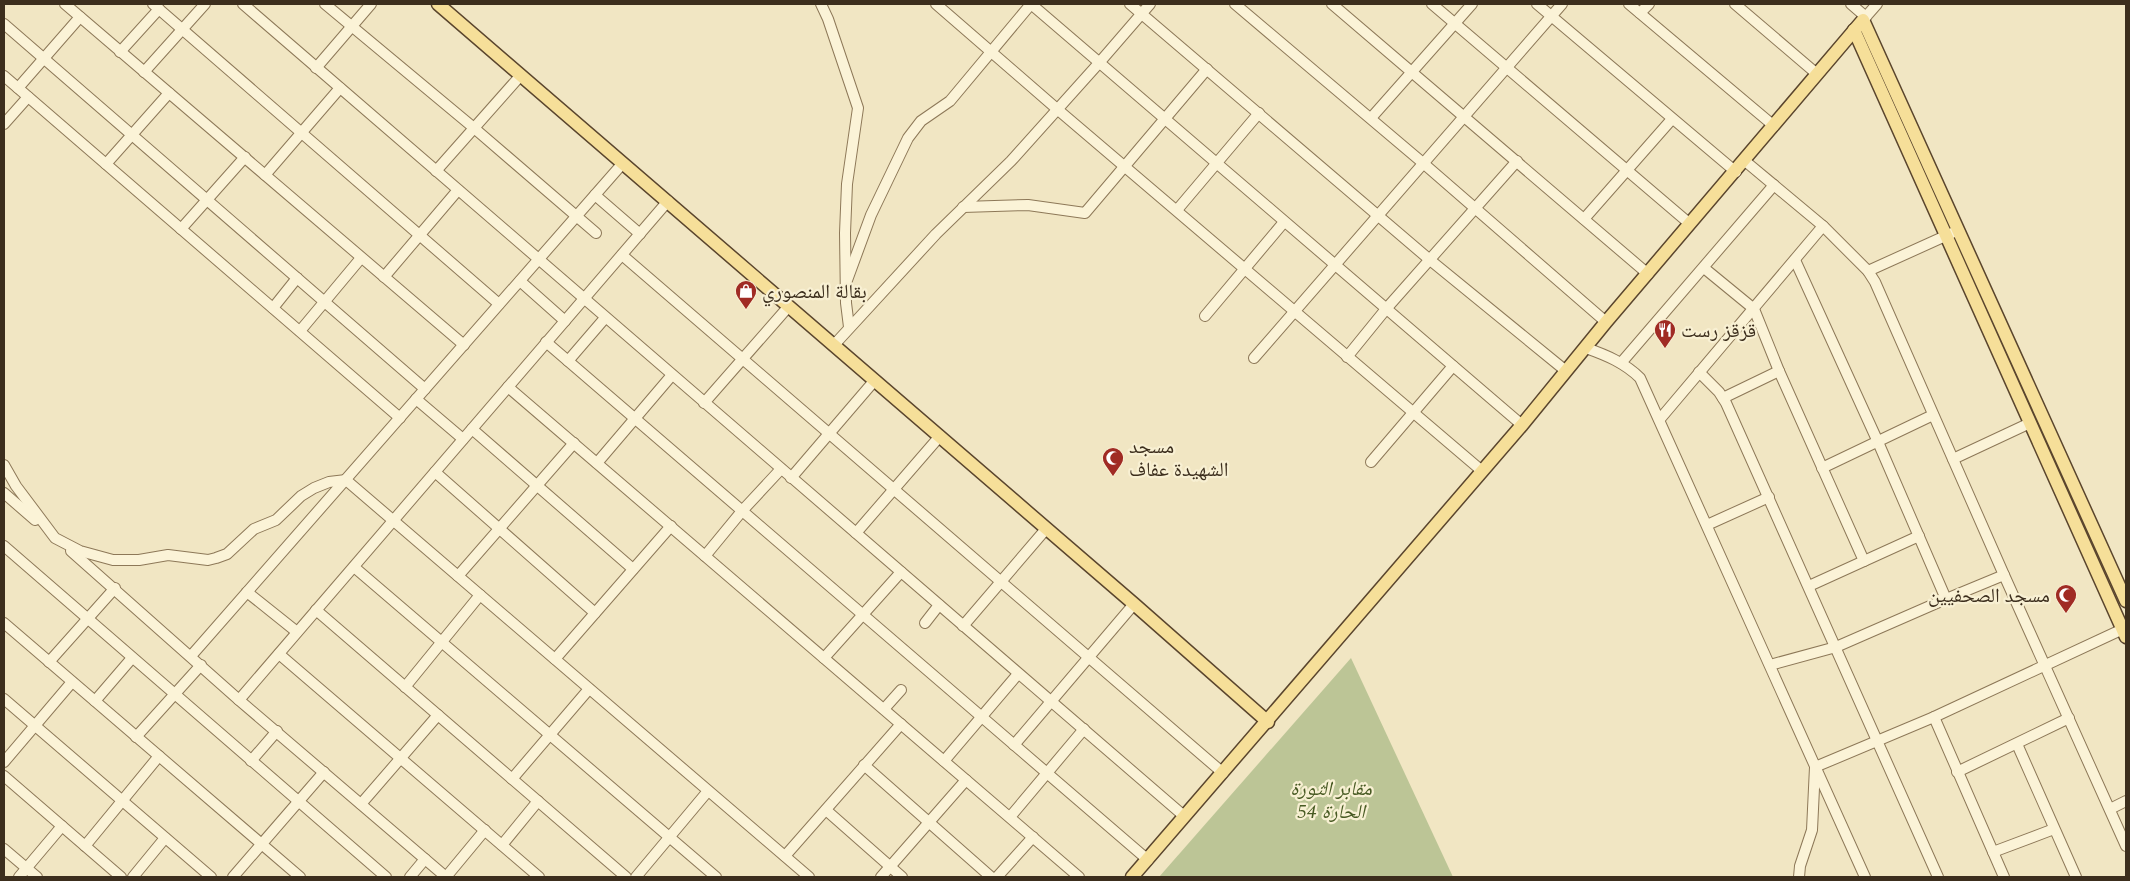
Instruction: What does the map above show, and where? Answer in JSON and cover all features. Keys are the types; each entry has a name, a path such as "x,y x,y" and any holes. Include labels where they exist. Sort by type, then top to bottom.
{"main road":[{"path":"438,4 940,436 1268,722"},
{"path":"1132,877 1268,722 1522,425 1606,322 1736,172 1864,18 2126,601"},
{"path":"1854,30 2124,633"}],"street":[{"path":"65,4 464,345"},
{"path":"144,72 205,4"},
{"path":"243,4 1184,816"},
{"path":"325,4 596,233"},
{"path":"316,68 371,4"},
{"path":"820,4 828,19 858,108 847,184 845,233 849,327"},
{"path":"936,4 1482,471"},
{"path":"846,283 871,214 908,138 921,121 950,101 1031,4 1522,425"},
{"path":"1130,4 1430,260 1566,371"},
{"path":"834,345 963,207 1011,161 1150,4"},
{"path":"1235,4 1423,163 1606,322"},
{"path":"1332,4 1648,274"},
{"path":"1432,4 1690,224"},
{"path":"1370,118 1472,4"},
{"path":"1536,4 1736,172"},
{"path":"1254,358 1562,4"},
{"path":"1629,4 1774,126"},
{"path":"1640,13 1648,4"},
{"path":"1736,4 1817,74"},
{"path":"1851,4 1864,18 1877,4"},
{"path":"120,52 156,6 499,304"},
{"path":"18,88 80,17"},
{"path":"4,24 425,389"},
{"path":"963,207 1028,205 1085,213 1207,69"},
{"path":"436,171 521,75"},
{"path":"4,76 400,418"},
{"path":"265,175 340,88"},
{"path":"106,164 169,93"},
{"path":"4,124 28,97"},
{"path":"1177,210 1259,113"},
{"path":"1584,219 1672,119"},
{"path":"181,229 244,158"},
{"path":"1745,161 1823,226 1868,271 1875,282 2126,846"},
{"path":"1347,357 1474,208 1517,162"},
{"path":"191,656 623,163"},
{"path":"1621,363 1774,185"},
{"path":"384,277 458,190"},
{"path":"595,195 640,234"},
{"path":"239,700 668,201"},
{"path":"1205,316 1284,222"},
{"path":"1660,419 1823,226"},
{"path":"1868,271 1960,230"},
{"path":"622,255 1223,773"},
{"path":"300,331 361,258"},
{"path":"1795,260 1878,442 1946,599"},
{"path":"1704,268 1754,309 1779,372 1864,561"},
{"path":"273,308 297,278"},
{"path":"520,281 565,320"},
{"path":"704,403 789,306"},
{"path":"568,361 605,318"},
{"path":"546,342 1148,860"},
{"path":"1586,348 1621,363 1640,378 1865,877"},
{"path":"1371,462 1453,366"},
{"path":"1699,372 1723,398 1938,877"},
{"path":"1723,398 1779,372"},
{"path":"597,463 672,376"},
{"path":"791,478 875,380"},
{"path":"508,387 1079,877"},
{"path":"416,400 463,440"},
{"path":"1822,468 1933,416"},
{"path":"1953,459 2030,423"},
{"path":"472,429 633,569"},
{"path":"856,533 940,436"},
{"path":"458,576 574,443"},
{"path":"4,465 16,486 55,538 80,551 114,560 139,560 168,554 208,560 228,554 254,529 276,520 301,496 328,482 346,480 810,877"},
{"path":"705,556 742,511 781,469"},
{"path":"435,472 595,613"},
{"path":"4,493 115,588 239,700 446,877 485,830"},
{"path":"1707,525 1769,497"},
{"path":"555,659 670,526"},
{"path":"963,626 1046,529"},
{"path":"1809,586 1919,536"},
{"path":"4,546 87,620 386,877"},
{"path":"354,567 716,877"},
{"path":"824,658 901,572"},
{"path":"1770,664 1836,647 2004,575"},
{"path":"49,662 115,588"},
{"path":"247,592 298,632"},
{"path":"405,687 480,595"},
{"path":"1014,745 1134,604"},
{"path":"925,623 939,606"},
{"path":"316,610 626,877"},
{"path":"4,623 300,877"},
{"path":"1816,766 1934,717 2045,664 2124,633"},
{"path":"279,654 539,877"},
{"path":"95,701 132,658"},
{"path":"136,737 201,665"},
{"path":"944,760 1018,674"},
{"path":"4,762 72,682"},
{"path":"512,779 590,689"},
{"path":"884,709 901,690"},
{"path":"4,699 211,877"},
{"path":"360,804 438,715"},
{"path":"1934,717 2004,877"},
{"path":"1957,772 2069,718"},
{"path":"784,856 901,724"},
{"path":"1010,818 1084,730"},
{"path":"251,761 277,731"},
{"path":"2016,744 2076,877"},
{"path":"85,846 159,756"},
{"path":"864,765 991,877"},
{"path":"1799,877 1800,866 1812,830 1816,766"},
{"path":"234,877 324,772"},
{"path":"4,776 121,877"},
{"path":"881,877 966,780"},
{"path":"636,877 708,791"},
{"path":"502,845 538,801"},
{"path":"2110,809 2126,801"},
{"path":"826,810 902,877"},
{"path":"19,877 62,826"},
{"path":"1993,852 2054,829"},
{"path":"997,877 1033,837"},
{"path":"132,877 165,838"},
{"path":"4,849 37,877"},
{"path":"410,877 425,859"}],"green space":[{"name":"مقابر الثورة الحارة 54","path":"1351,658 1453,877 1159,877"}],"place":[{"name":"بقالة المنصوري","path":"746,310"},
{"name":"قزقز رست","path":"1665,349"},
{"name":"مسجد الشهيدة عفاف","path":"1113,477"},
{"name":"مسجد الصحفيين","path":"2066,614"}]}
